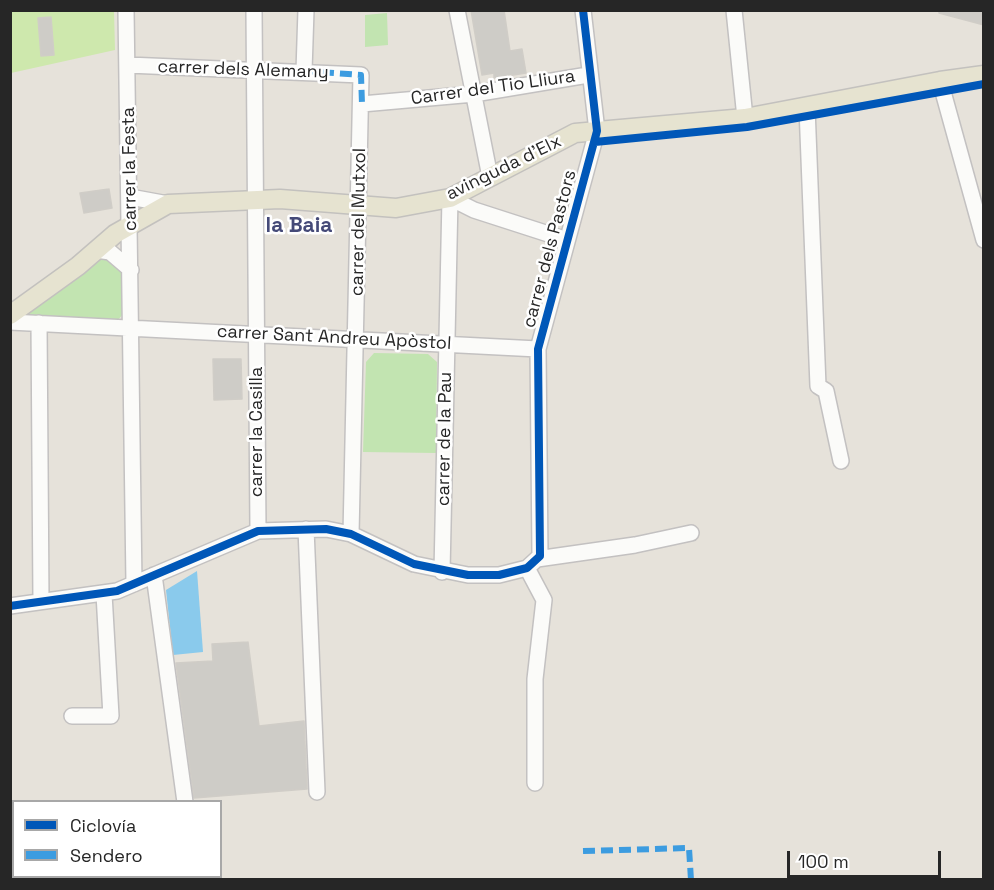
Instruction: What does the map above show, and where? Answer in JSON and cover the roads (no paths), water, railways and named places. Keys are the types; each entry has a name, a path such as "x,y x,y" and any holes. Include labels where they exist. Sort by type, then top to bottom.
{"main road":[{"name":"avinguda d'Elx","path":"10,315 131,224 168,204 255,200 396,208 450,198 574,133 745,118 940,81 984,75"}],"street":[{"name":"carrer la Festa","path":"126,10 131,224 130,327 134,584"},
{"name":"carrer la Casilla","path":"254,10 258,531"},
{"path":"304,71 306,10"},
{"path":"457,10 490,177"},
{"path":"583,10 588,75 597,131"},
{"path":"734,10 745,118"},
{"name":"carrer dels Alemany","path":"128,65 358,75"},
{"name":"carrer del Mutxol","path":"351,534 362,104 362,75 358,75"},
{"name":"Carrer del Tio Lliura","path":"362,104 474,94 588,75"},
{"path":"940,81 984,240"},
{"path":"807,108 818,386 826,391 841,460"},
{"name":"carrer dels Pastors","path":"534,561 538,349 597,131"},
{"path":"130,196 168,204"},
{"path":"450,198 474,210 567,240"},
{"name":"carrer de la Pau","path":"442,572 450,198"},
{"path":"96,250 110,252 131,270"},
{"name":"carrer Sant Andreu Apòstol","path":"10,322 538,349"},
{"path":"39,323 40,601"},
{"path":"10,606 104,594 134,584 258,531 306,529 351,534 414,564 442,572 499,575 534,561 635,545 691,533"},
{"path":"306,529 317,792"},
{"path":"534,561 544,600 535,679 535,783"},
{"path":"154,574 185,800"},
{"path":"72,716 111,716 104,594"}],"water":[{"path":"197,571 203,652 173,655 166,590"}],"district":[{"name":"la Baia","path":"299,226"}]}
